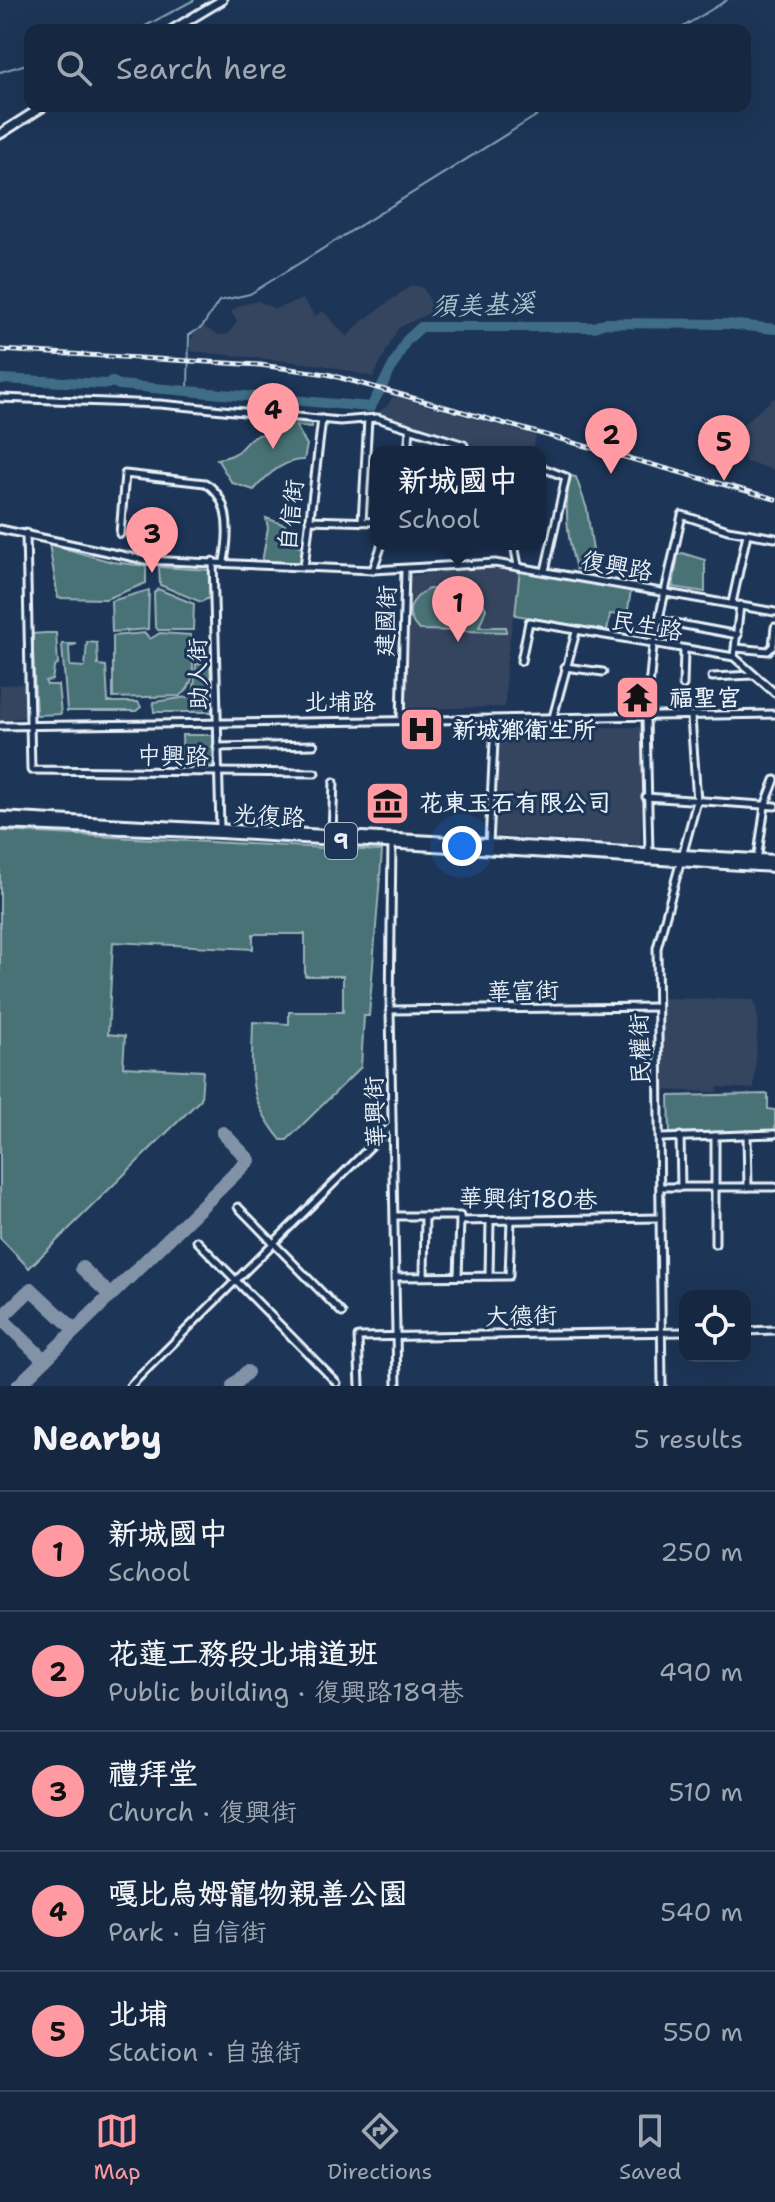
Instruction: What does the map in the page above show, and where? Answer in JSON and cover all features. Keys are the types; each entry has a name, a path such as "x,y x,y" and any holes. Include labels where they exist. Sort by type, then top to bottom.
{"main road":[{"name":"光復路","path":"0,817 757,863 775,867"},
{"name":"光復路","path":"0,824 332,833 392,841"},
{"name":"光復路","path":"757,863 775,860"}],"street":[{"path":"182,24 222,0"},
{"path":"0,134 35,112"},
{"path":"0,398 160,404 322,419 368,419 464,446"},
{"name":"自信街","path":"304,567 322,419"},
{"path":"362,522 368,419"},
{"path":"409,446 410,430"},
{"path":"545,571 566,477 546,469"},
{"path":"120,534 125,474 205,483 213,490 230,524 224,561"},
{"path":"649,857 646,719 653,646 682,515 747,534 775,538"},
{"path":"309,520 370,522"},
{"name":"復興路","path":"0,529 132,559 373,570 456,565 518,566 775,612"},
{"path":"26,533 31,726"},
{"path":"732,604 747,534"},
{"path":"373,570 380,550"},
{"path":"456,565 457,550"},
{"path":"515,550 518,566"},
{"name":"助人街","path":"213,561 220,830"},
{"name":"建國街","path":"401,720 405,570"},
{"path":"740,605 734,657 775,693"},
{"path":"658,620 738,635"},
{"name":"民生路","path":"521,661 529,622 653,646 734,657"},
{"path":"736,648 768,651 773,646 775,627"},
{"path":"552,721 576,632"},
{"path":"683,685 684,651"},
{"path":"565,667 603,672"},
{"path":"712,677 754,675"},
{"name":"北埔路","path":"0,726 552,721 775,714"},
{"name":"民權街","path":"662,1386 657,948 684,860 697,801 691,717"},
{"path":"489,847 495,721"},
{"name":"中興路","path":"31,726 31,770 315,773"},
{"path":"217,747 314,745"},
{"path":"757,863 765,806 775,780"},
{"path":"332,833 334,782"},
{"path":"646,797 775,806"},
{"name":"華興街","path":"392,841 390,1010 397,1386"},
{"name":"華富街","path":"390,1010 657,1007"},
{"path":"130,1386 393,1124"},
{"path":"661,1138 775,1134"},
{"path":"747,1135 748,1187"},
{"path":"680,1136 681,1187"},
{"path":"715,1136 715,1244"},
{"path":"662,1187 775,1187"},
{"path":"238,1207 342,1313"},
{"name":"華興街180巷","path":"395,1216 460,1216 460,1221 660,1218"},
{"path":"424,1276 425,1216"},
{"path":"396,1277 509,1276 511,1220"},
{"path":"458,1276 460,1221"},
{"path":"489,1276 490,1221"},
{"path":"197,1241 337,1383"},
{"path":"751,1331 775,1330"},
{"name":"大德街","path":"360,1386 358,1337 679,1332"}],"shaded area":[{"path":"412,285 423,288 434,308 432,312 398,328 373,377 323,365 191,351 191,339 195,333 204,327 219,335 229,334 237,321 231,312 238,306 258,301 275,309 303,299 315,316 323,311 347,337 361,322"},
{"path":"393,396 536,436 534,446 470,446 470,443 374,415 387,406"},
{"path":"775,397 775,470 746,462 735,431"},
{"path":"490,566 520,569 506,666 505,707 403,709 409,576"},
{"path":"26,684 28,717 0,720 0,685"},
{"path":"643,727 641,845 494,836 499,728"},
{"path":"653,998 754,1000 758,1018 754,1089 718,1087 717,1092 655,1090"}],"green space":[{"path":"271,416 311,420 312,427 296,426 307,445 304,460 283,465 254,490 232,483 217,459 233,455 252,437 266,434"},
{"path":"571,476 576,477 587,509 596,572 576,569 568,522 567,498"},
{"path":"266,518 285,525 284,536 302,548 301,562 262,562 268,528"},
{"path":"49,544 112,562 146,566 146,583 106,599 58,598"},
{"path":"682,553 705,560 705,592 673,587 678,555"},
{"path":"159,567 211,570 211,597 201,602 160,585"},
{"path":"520,569 631,590 627,616 610,614 607,631 515,615"},
{"path":"158,589 194,604 193,630 158,630 155,626 154,593"},
{"path":"428,589 477,591 486,609 479,627 506,627 506,632 419,630 411,618 410,608 416,598"},
{"path":"149,590 148,629 112,632 111,601"},
{"path":"56,633 58,664 52,680 45,681 47,685 58,685 61,714 36,715 32,634"},
{"path":"145,633 150,639 160,633 191,635 193,668 190,684 180,696 113,698 113,636"},
{"path":"87,642 97,643 98,665 106,666 108,702 138,702 141,707 136,711 67,711 62,644 77,644 69,646 70,666 85,667"},
{"path":"196,664 210,664 212,712 154,712 153,702 188,697 194,690"},
{"path":"182,735 213,735 215,763 212,767 183,767"},
{"path":"0,831 382,851 369,1016 364,1016 361,1067 287,1140 281,1140 269,1124 256,1097 252,1072 253,1022 289,1024 289,1012 343,1012 343,976 305,976 305,934 253,934 253,949 113,942 108,1034 125,1036 123,1067 203,1071 201,1099 29,1268 0,1238"},
{"path":"768,1094 768,1109 775,1110 775,1130 670,1133 669,1096"}],"waterway":[{"path":"149,24 194,0"},
{"path":"688,24 727,0"},
{"path":"0,72 24,65"},
{"path":"188,391 189,335 202,327 219,301 250,294 542,112"},
{"name":"須美基溪","path":"0,379 108,384 111,381 119,385 371,407 406,341 421,327 594,327 605,323 727,324 775,329"}],"taxiway":[{"path":"18,1386 249,1160 223,1133"},
{"path":"82,1268 110,1295"},
{"path":"44,1360 1,1318 31,1289 75,1330"},
{"path":"233,1386 247,1372"}],"railway":[{"path":"0,350 260,365 327,374 775,499"}],"place":[{"name":"嘎比烏姆寵物親善公園","path":"273,449"},
{"name":"花蓮工務段北埔道班","path":"611,474"},
{"name":"北埔","path":"724,481"},
{"name":"禮拜堂","path":"152,573"},
{"name":"新城國中","path":"458,642"},
{"name":"福聖宮","path":"638,698"},
{"name":"新城鄉衛生所","path":"421,730"},
{"name":"花東玉石有限公司","path":"388,803"}]}
